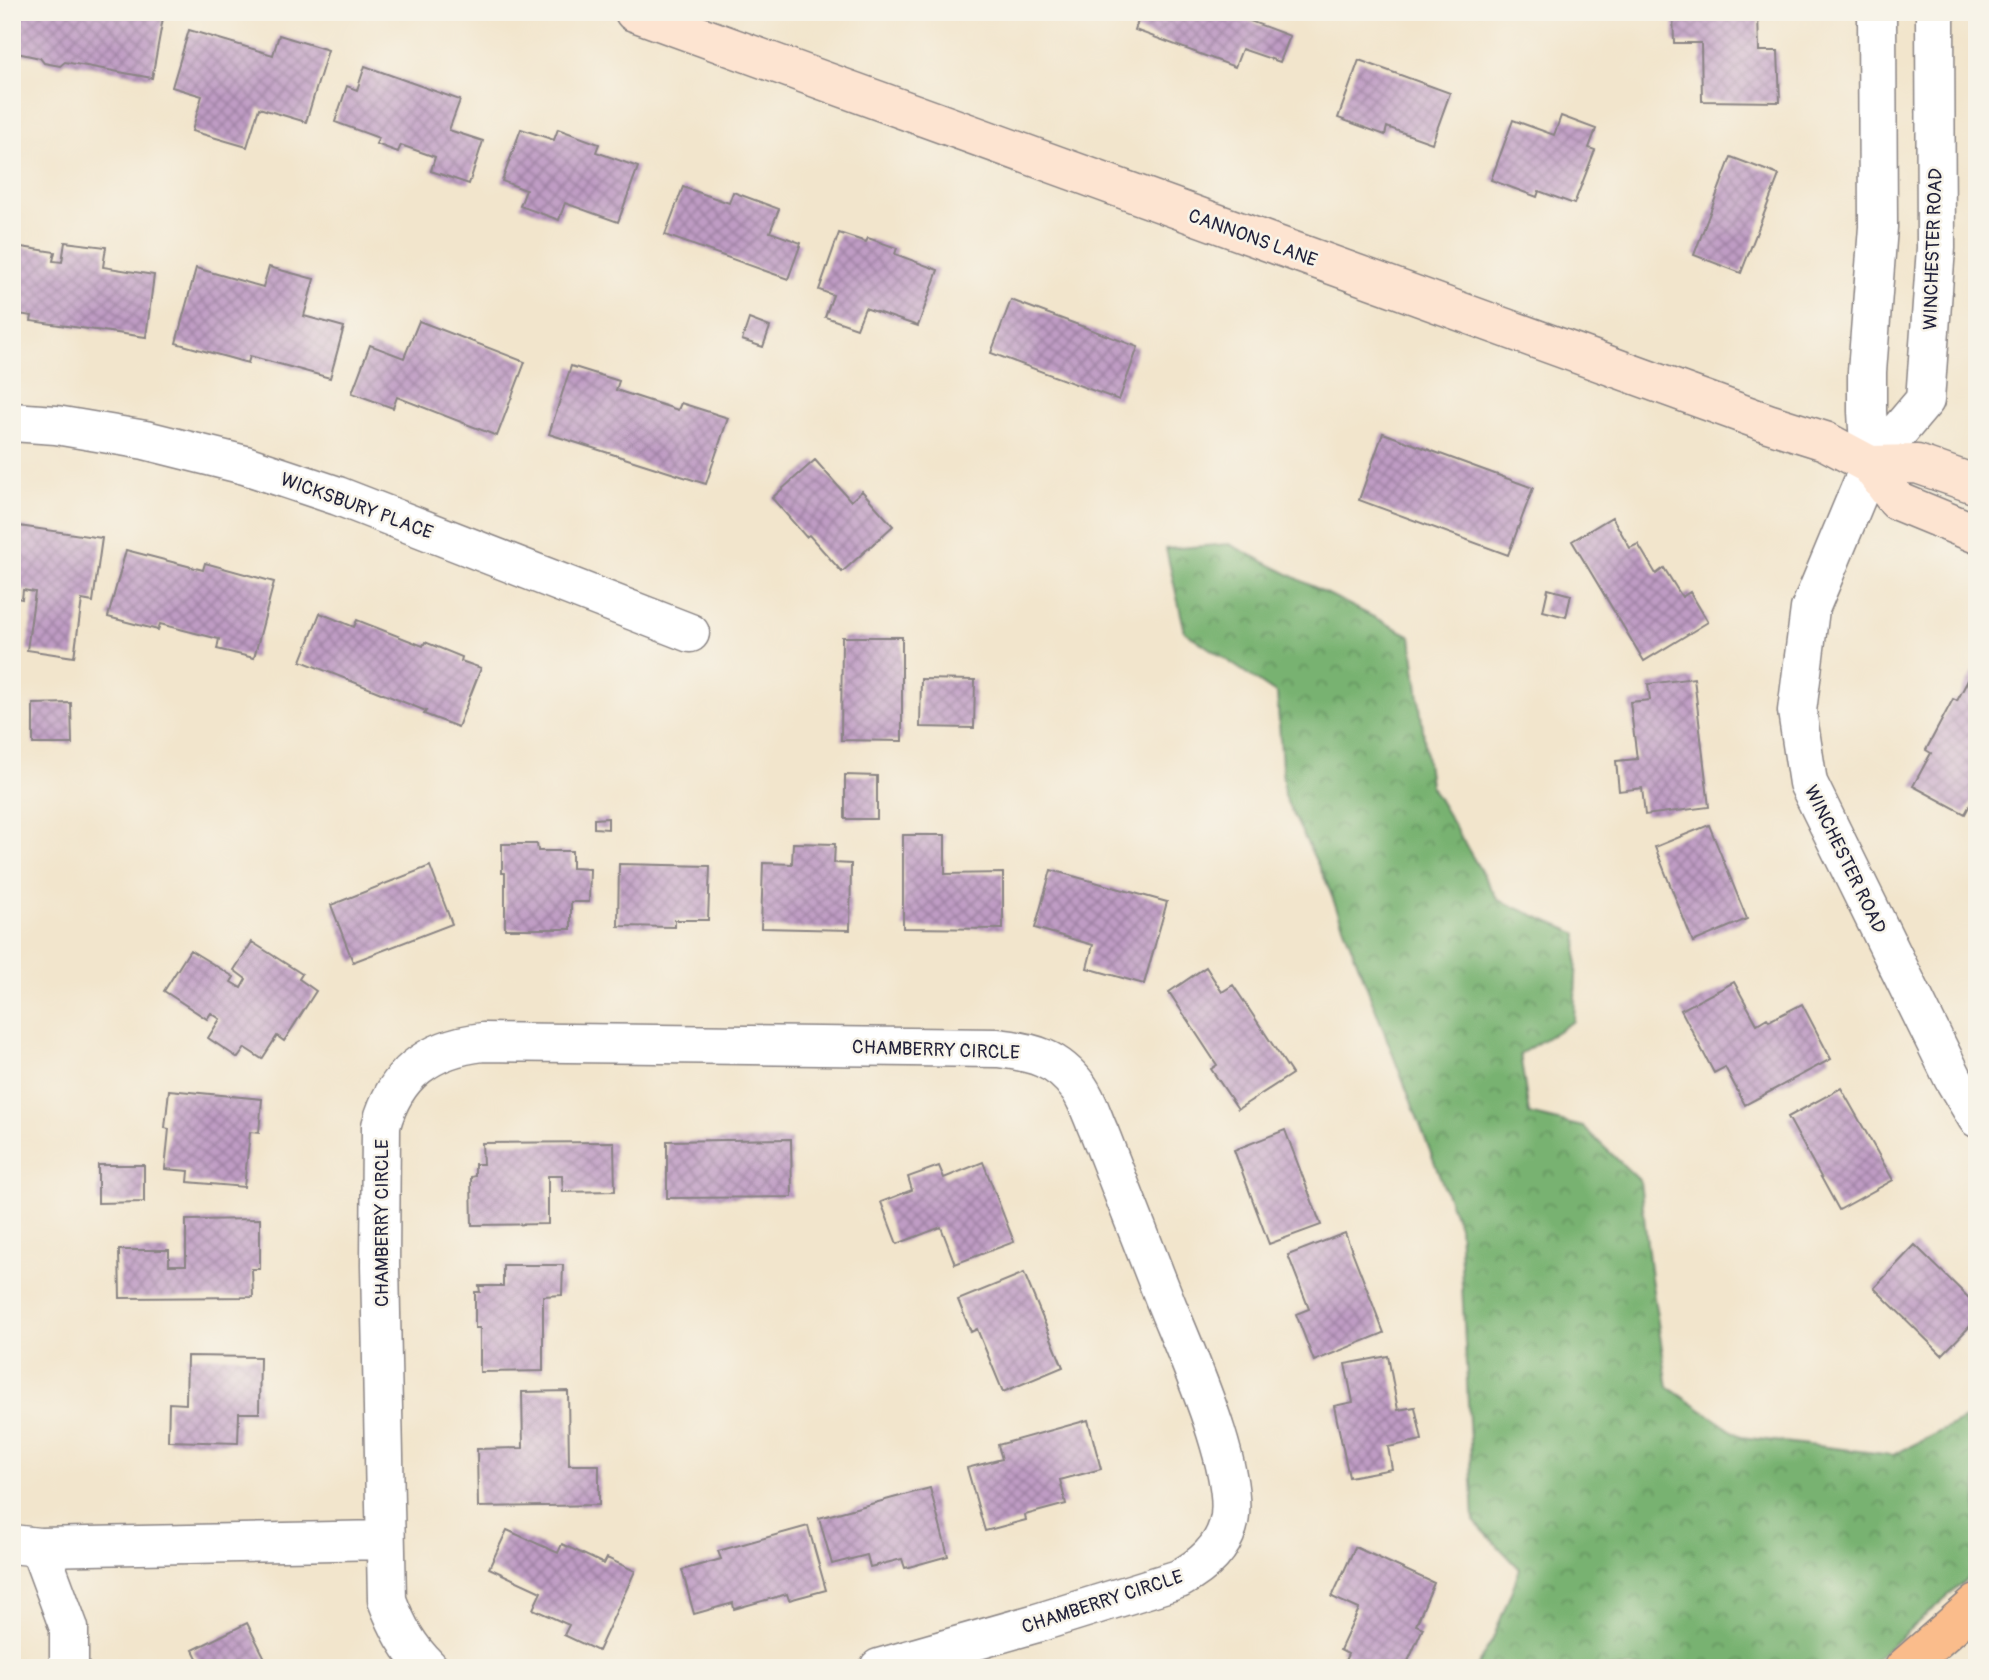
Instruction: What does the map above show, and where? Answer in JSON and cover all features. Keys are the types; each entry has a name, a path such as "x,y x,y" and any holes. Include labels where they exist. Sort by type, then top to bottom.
{"highway":[{"path":"1903,1668 1977,1604"}],"main road":[{"name":"CANNONS LANE","path":"634,12 1768,423 1825,441 1870,465 1897,501 1977,534"},
{"name":"CANNONS LANE","path":"1870,465 1917,464 1977,485"}],"street":[{"name":"WINCHESTER ROAD","path":"1870,465 1867,398 1878,227 1877,12"},
{"name":"WINCHESTER ROAD","path":"1935,12 1936,248 1925,400 1870,465 1810,609 1797,711 1808,783 1953,1078 1977,1118"},
{"path":"1878,119 1935,116"},
{"name":"WICKSBURY PLACE","path":"12,422 56,425 145,440 245,465 338,496 690,633"},
{"name":"CHAMBERRY CIRCLE","path":"429,1668 417,1657 399,1631 387,1600 380,1126 394,1092 408,1073 438,1052 483,1042 998,1048 1023,1051 1041,1056 1061,1068 1080,1089 1100,1134 1208,1410 1228,1477 1231,1497 1228,1526 1219,1547 1199,1568 1179,1579 879,1668"},
{"path":"69,1668 69,1628 25,1546 385,1540"}],"green space":[{"path":"1229,544 1411,636 1430,785 1498,900 1578,934 1574,1021 1520,1054 1529,1114 1583,1127 1640,1181 1651,1278 1668,1387 1741,1437 1893,1455 1977,1413 1977,1570 1866,1668 1475,1668 1492,1641 1520,1569 1474,1521 1459,1226 1326,881 1284,796 1277,694 1185,632 1166,549"}],"building":[{"path":"18,12 141,12 163,18 152,78 65,62 60,66 12,52"},
{"path":"1141,12 1226,12 1290,36 1280,62 1242,49 1235,67 1135,30"},
{"path":"1673,12 1758,12 1759,51 1778,51 1780,102 1702,101 1701,43 1674,43"},
{"path":"189,30 273,55 279,35 328,50 306,122 259,108 247,147 192,131 202,96 172,87"},
{"path":"1359,60 1450,93 1432,143 1387,127 1385,135 1338,118"},
{"path":"365,66 460,100 449,130 483,141 469,184 431,171 435,157 401,145 398,152 376,144 379,138 335,122 347,86 357,90"},
{"path":"1561,116 1596,129 1589,148 1595,150 1574,204 1539,191 1537,197 1491,180 1513,120 1554,135"},
{"path":"521,129 554,140 558,129 599,144 596,152 638,167 618,222 565,203 559,220 520,206 526,190 502,181"},
{"path":"1731,157 1779,175 1741,273 1694,255"},
{"path":"683,187 729,203 733,192 779,209 770,232 801,243 788,279 665,235"},
{"path":"839,233 866,242 868,238 897,248 895,254 938,270 918,326 865,308 857,328 825,317 833,295 819,290"},
{"path":"65,242 106,247 103,267 154,275 146,337 31,321 32,316 12,313 14,246 55,252 53,261 62,262"},
{"path":"269,267 314,279 304,316 344,327 330,378 250,356 248,363 176,343 196,268 263,287"},
{"path":"1011,300 1138,347 1119,400 991,353"},
{"path":"749,319 770,327 763,347 742,340"},
{"path":"419,321 525,362 497,436 397,397 393,408 352,393 370,345 404,358"},
{"path":"571,366 619,381 616,390 678,410 681,403 728,418 706,484 549,434"},
{"path":"1383,433 1533,488 1508,555 1359,500"},
{"path":"815,460 851,501 862,491 893,526 842,572 809,535 806,537 772,498"},
{"path":"1612,517 1630,548 1638,544 1656,574 1664,568 1682,597 1690,592 1708,622 1644,661 1572,541"},
{"path":"12,525 102,538 93,602 82,600 74,657 27,650 35,592 23,590 22,599 12,597"},
{"path":"126,550 203,570 205,563 274,582 254,658 217,649 219,639 160,624 158,630 108,617"},
{"path":"1548,589 1571,595 1566,617 1543,611"},
{"path":"320,613 354,627 357,620 423,646 425,642 481,668 458,727 424,714 426,711 301,661"},
{"path":"842,637 902,637 902,741 841,740"},
{"path":"1977,663 1977,792 1965,814 1913,786 1931,753 1926,750 1953,699 1957,701"},
{"path":"1694,678 1709,807 1645,815 1642,788 1619,791 1616,761 1637,759 1630,702 1650,700 1648,684"},
{"path":"921,679 975,680 974,728 920,727"},
{"path":"71,703 72,744 33,744 33,704"},
{"path":"845,775 877,776 877,819 845,819"},
{"path":"608,818 608,829 594,828 594,819"},
{"path":"1709,825 1747,919 1693,942 1655,847"},
{"path":"903,835 945,835 945,874 1003,873 1003,929 903,928"},
{"path":"793,843 835,844 834,863 851,864 850,930 761,928 763,863 792,864"},
{"path":"502,844 537,844 538,851 572,851 572,868 590,869 589,902 571,902 571,929 505,929"},
{"path":"619,864 710,866 708,920 675,920 675,927 618,926"},
{"path":"430,866 452,924 353,962 331,905"},
{"path":"1051,870 1167,902 1144,984 1087,968 1093,945 1035,928"},
{"path":"252,942 302,974 299,979 316,991 284,1041 277,1036 262,1059 245,1048 238,1058 208,1038 220,1019 211,1013 207,1019 164,991 190,950 234,977 231,982 241,988 246,979 234,970"},
{"path":"1206,967 1222,992 1233,985 1292,1074 1238,1109 1211,1069 1217,1065 1169,992"},
{"path":"1734,982 1757,1024 1767,1018 1769,1021 1802,1004 1831,1059 1745,1105 1725,1067 1714,1073 1681,1010"},
{"path":"1841,1088 1893,1180 1839,1210 1788,1117"},
{"path":"169,1090 262,1099 259,1133 250,1132 244,1187 188,1182 189,1171 165,1169"},
{"path":"1285,1130 1321,1225 1269,1244 1234,1150"},
{"path":"791,1139 792,1197 667,1198 667,1141"},
{"path":"614,1142 615,1191 563,1192 562,1176 548,1176 548,1224 472,1225 471,1177 475,1176 475,1164 483,1164 482,1143"},
{"path":"983,1162 1014,1242 955,1264 941,1227 897,1244 881,1202 912,1190 908,1177 939,1166 944,1178"},
{"path":"98,1165 144,1165 144,1202 98,1203"},
{"path":"260,1219 260,1269 252,1269 253,1297 120,1298 119,1250 169,1250 169,1265 186,1265 186,1220"},
{"path":"1345,1233 1384,1333 1314,1361 1296,1314 1309,1309 1288,1255"},
{"path":"1915,1245 1977,1306 1977,1319 1942,1355 1874,1288"},
{"path":"503,1265 563,1265 562,1295 543,1296 543,1371 480,1372 480,1328 475,1328 475,1292 480,1292 479,1286 503,1286"},
{"path":"1024,1273 1063,1367 1003,1392 977,1329 971,1332 958,1300"},
{"path":"187,1356 260,1357 259,1413 239,1413 238,1443 168,1441 169,1403 186,1404"},
{"path":"1388,1356 1398,1410 1415,1407 1422,1440 1388,1447 1392,1469 1349,1477 1334,1406 1353,1402 1345,1364"},
{"path":"568,1391 569,1465 599,1465 599,1505 478,1507 477,1449 523,1448 522,1392"},
{"path":"1088,1420 1101,1469 1060,1480 1066,1504 1025,1515 1026,1520 985,1531 967,1468 1002,1459 998,1445"},
{"path":"930,1488 948,1556 905,1568 902,1559 870,1567 867,1555 832,1564 819,1518"},
{"path":"808,1526 826,1590 789,1600 787,1594 734,1609 733,1603 694,1614 682,1570 721,1559 718,1551"},
{"path":"507,1530 558,1553 562,1544 604,1564 607,1558 635,1571 598,1651 564,1635 569,1625 533,1609 541,1592 489,1568"},
{"path":"1355,1547 1434,1583 1416,1625 1423,1628 1405,1668 1342,1668 1348,1654 1340,1650 1359,1609 1332,1597"},
{"path":"247,1623 270,1668 202,1668 193,1650"}]}
